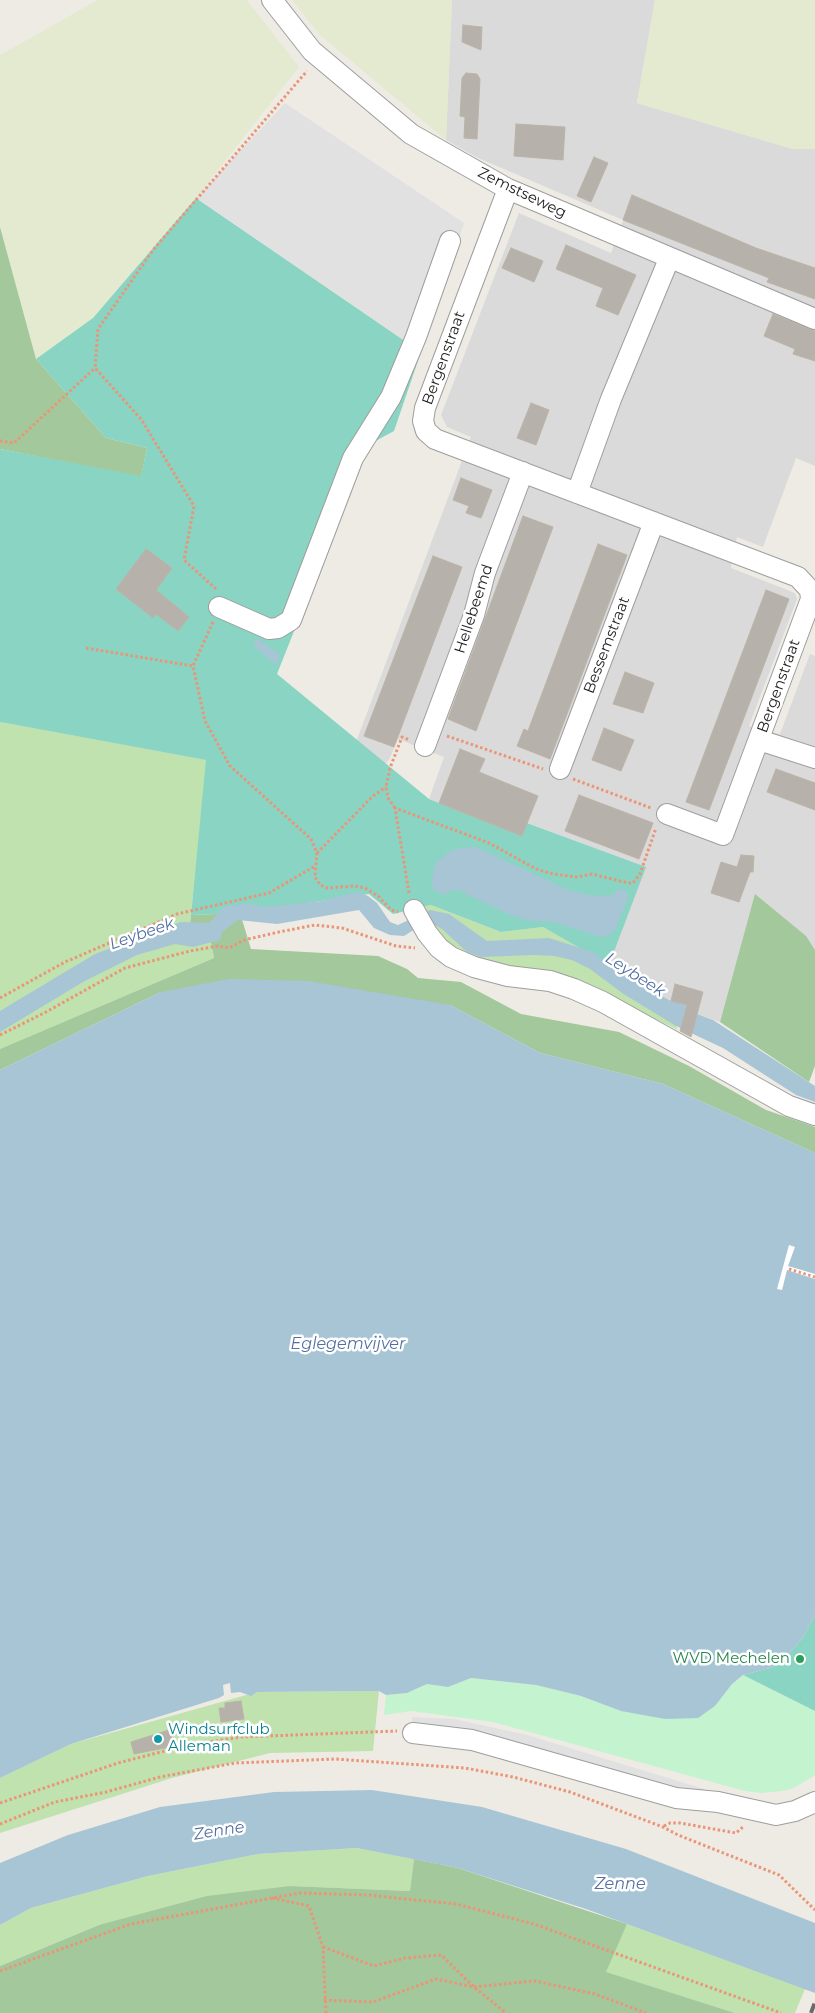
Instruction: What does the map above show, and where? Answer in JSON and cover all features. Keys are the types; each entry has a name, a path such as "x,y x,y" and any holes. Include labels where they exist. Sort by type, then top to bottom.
{"street":[{"name":"Zemstseweg","path":"272,0 312,51 411,134 508,189 815,319"},
{"name":"Bergenstraat","path":"508,189 425,408 423,421 426,431 435,439 798,577 810,590 811,599 723,835 667,814"},
{"path":"219,607 270,629 278,628 291,620 355,454 390,396 416,337 450,241"},
{"path":"576,492 611,399 670,259"},
{"path":"416,337 446,352"},
{"name":"Hellebeemd","path":"425,746 474,614 485,573 523,472"},
{"name":"Bessemstraat","path":"560,769 654,522"},
{"name":"Bergenstraat","path":"759,740 815,758"},
{"path":"414,910 427,933 439,948 451,958 474,967 508,976 550,981 574,988 603,1002 789,1106 815,1115"},
{"path":"413,1732 472,1740 676,1798 718,1802 776,1815 795,1811 815,1802"}],"path":[{"path":"0,441 14,443 95,368 98,329 153,250 319,57"},
{"path":"95,368 141,420 194,506 184,560 224,597 193,666 205,720 230,766 311,839 317,853 315,878 320,885 327,888 354,886 364,888 378,896 391,910 401,913 414,910 404,870 400,830 395,808 388,798 386,787 390,768 402,737 425,746"},
{"path":"86,648 193,666"},
{"path":"317,853 373,796 386,787"},
{"path":"395,808 489,843 536,868 553,874 577,877 592,874 628,883 633,883 640,874 661,812 667,814"},
{"path":"0,998 65,962 168,917 269,893 315,865"},
{"path":"0,1035 125,968 190,951 218,946 229,948 244,940 279,932 315,926 342,928 396,946 439,948"},
{"path":"789,1269 815,1276"},
{"path":"0,1803 57,1782 152,1753 240,1736 413,1732"},
{"path":"0,1824 56,1802 106,1792 160,1776 236,1763 335,1759 465,1768 513,1777 570,1792 663,1827 779,1875 815,1910"},
{"path":"663,1827 670,1823 680,1823 736,1833 744,1827 755,1810"},
{"path":"0,1972 131,1924 269,1897 300,1893 368,1895 456,1904 534,1924 781,2013"},
{"path":"269,1897 310,1906 322,1947 326,2013"},
{"path":"322,1947 374,1966 406,1958 441,1955 474,1987 506,2013"},
{"path":"324,2000 373,2002 436,1979 474,1987 535,1982 595,1994 646,2013"}],"shaded area":[{"path":"452,0 655,0 637,103 793,149 815,149 815,466 796,458 763,547 737,537 731,568 795,593 797,599 749,726 780,734 810,654 815,656 815,1004 731,983 720,1022 685,1010 686,1005 669,1000 615,971 609,965 645,867 528,823 522,836 429,799 444,757 398,739 389,760 376,773 353,750 471,437 447,427 441,415 519,213 611,253 623,220 476,157 446,140"},
{"path":"285,103 464,223 421,352 196,198"},
{"path":"196,198 421,352 394,431 368,445 277,674 429,799 522,836 527,823 646,867 609,965 543,927 501,932 431,905 393,914 369,894 240,913 191,915 206,760 0,722 0,449 141,476 147,448 106,438 36,359 93,318"},
{"name":"WVD Mechelen","path":"815,1615 815,1711 743,1675 779,1664 802,1639"},
{"path":"412,1717 454,1719 527,1735 704,1789 701,1799 505,1742 493,1735 412,1724"}],"green space":[{"path":"98,0 247,0 299,67 196,198 93,318 36,359 0,227 0,55"},
{"path":"292,0 452,0 446,140 320,35"},
{"path":"655,0 815,0 815,149 793,149 637,103"},
{"path":"0,227 36,359 106,438 147,448 141,477 0,449"},
{"path":"0,722 207,760 188,942 210,937 214,958 0,1049"},
{"path":"755,894 806,936 815,950 815,1066 809,1082 720,1022"},
{"path":"431,905 501,932 543,927 609,965 604,979 621,992 675,1024 678,1030 571,978 542,969 496,965 458,952 436,938 420,908"},
{"path":"240,913 251,949 378,956 407,969 418,978 461,982 521,1014 619,1032 689,1066 766,1110 815,1127 815,1153 663,1084 540,1053 450,1005 161,992 0,1070 0,1049 214,958 210,937 188,942 191,915"},
{"path":"743,1675 815,1711 815,1775 794,1788 761,1793 745,1791 493,1722 411,1711 384,1715 386,1695 407,1693 427,1684 448,1687 471,1678 536,1685 581,1696 621,1711 715,1706 732,1684"},
{"path":"379,1691 373,1751 270,1753 172,1778 0,1833 0,1778 71,1744 257,1692"},
{"path":"357,1848 414,1859 410,1891 290,1886 99,1925 0,1966 0,1925 31,1908 148,1876 258,1854"},
{"path":"414,1859 458,1868 627,1924 606,1972 735,2013 0,2013 0,1966 99,1925 207,1896 290,1886 410,1891"},
{"path":"627,1924 805,1989 795,2013 735,2013 605,1972"}],"water":[{"path":"258,639 280,655 277,665 255,647 254,642"},
{"path":"476,847 568,890 589,895 608,896 614,894 620,888 629,895 615,930 609,935 601,937 548,921 530,921 508,914 458,890 449,891 444,895 433,889 432,879 435,864 447,853 459,848"},
{"path":"352,893 361,893 368,896 377,903 390,922 398,925 430,910 449,914 487,941 549,938 593,952 614,969 669,1000 687,1005 686,1010 713,1020 815,1086 815,1102 796,1095 723,1048 676,1026 622,993 590,969 572,960 554,956 534,955 481,957 467,952 442,929 433,924 415,929 404,936 390,935 374,928 359,910 277,924 238,920 222,932 220,940 193,947 175,944 137,955 83,982 0,1032 0,1011 95,954 181,922 209,923 224,907 249,904 267,907 322,901"},
{"name":"Eglegemvijver","path":"229,979 308,981 450,1005 540,1053 663,1084 815,1153 815,1615 802,1639 779,1664 743,1675 732,1684 715,1706 698,1718 665,1719 621,1711 581,1696 536,1685 471,1678 448,1687 427,1684 407,1693 386,1695 379,1691 257,1692 251,1696 240,1692 231,1693 230,1683 223,1685 224,1695 219,1698 71,1744 0,1778 0,1070 161,992"},
{"name":"Zenne","path":"372,1790 482,1807 626,1849 815,1923 815,1993 586,1909 458,1868 357,1848 258,1854 148,1876 31,1908 0,1925 0,1863 68,1835 160,1807 274,1792"}],"pier":[{"path":"789,1245 795,1247 788,1266 815,1274 815,1279 787,1270 782,1290 777,1289"}],"building":[{"path":"463,25 482,27 481,50 462,42"},
{"path":"466,73 477,74 480,79 477,139 464,138 465,117 460,116 462,78"},
{"path":"516,124 565,127 563,160 514,156"},
{"path":"594,157 608,163 591,202 577,196"},
{"path":"632,195 756,248 815,268 815,299 767,282 769,278 623,220"},
{"path":"566,245 636,275 618,315 596,306 603,288 556,269"},
{"path":"511,248 543,261 534,282 502,268"},
{"path":"773,314 815,331 815,361 793,354 795,349 764,336"},
{"path":"531,403 549,410 536,445 517,438"},
{"path":"461,478 492,490 481,518 466,513 469,506 453,500"},
{"path":"523,516 553,527 476,731 448,719"},
{"path":"598,544 627,555 550,759 517,746 524,729 528,731"},
{"path":"146,549 172,568 156,590 189,617 178,631 156,614 153,618 116,589"},
{"path":"433,556 462,567 394,747 364,736"},
{"path":"766,590 789,599 709,810 686,802"},
{"path":"625,672 654,683 643,713 613,704"},
{"path":"604,728 634,740 621,771 592,760"},
{"path":"460,749 485,759 479,772 538,796 522,836 439,803"},
{"path":"776,769 815,783 815,810 767,792"},
{"path":"579,795 653,823 639,859 565,831"},
{"path":"741,855 754,856 753,872 750,872 739,902 711,893 721,862 737,867"},
{"path":"675,984 703,992 691,1037 680,1031 687,1005 671,1001"},
{"path":"241,1701 244,1719 221,1722 219,1708 225,1708 225,1703"},
{"name":"Windsurfclub Alleman","path":"172,1729 175,1746 134,1754 131,1742"}],"railway":[{"path":"811,2013 815,2002"}],"place":[{"name":"WVD Mechelen","path":"800,1659"},
{"name":"Windsurfclub Alleman","path":"158,1739"}],"water label":[{"name":"Leybeek","path":"142,934"},
{"name":"Leybeek","path":"635,975"}]}
